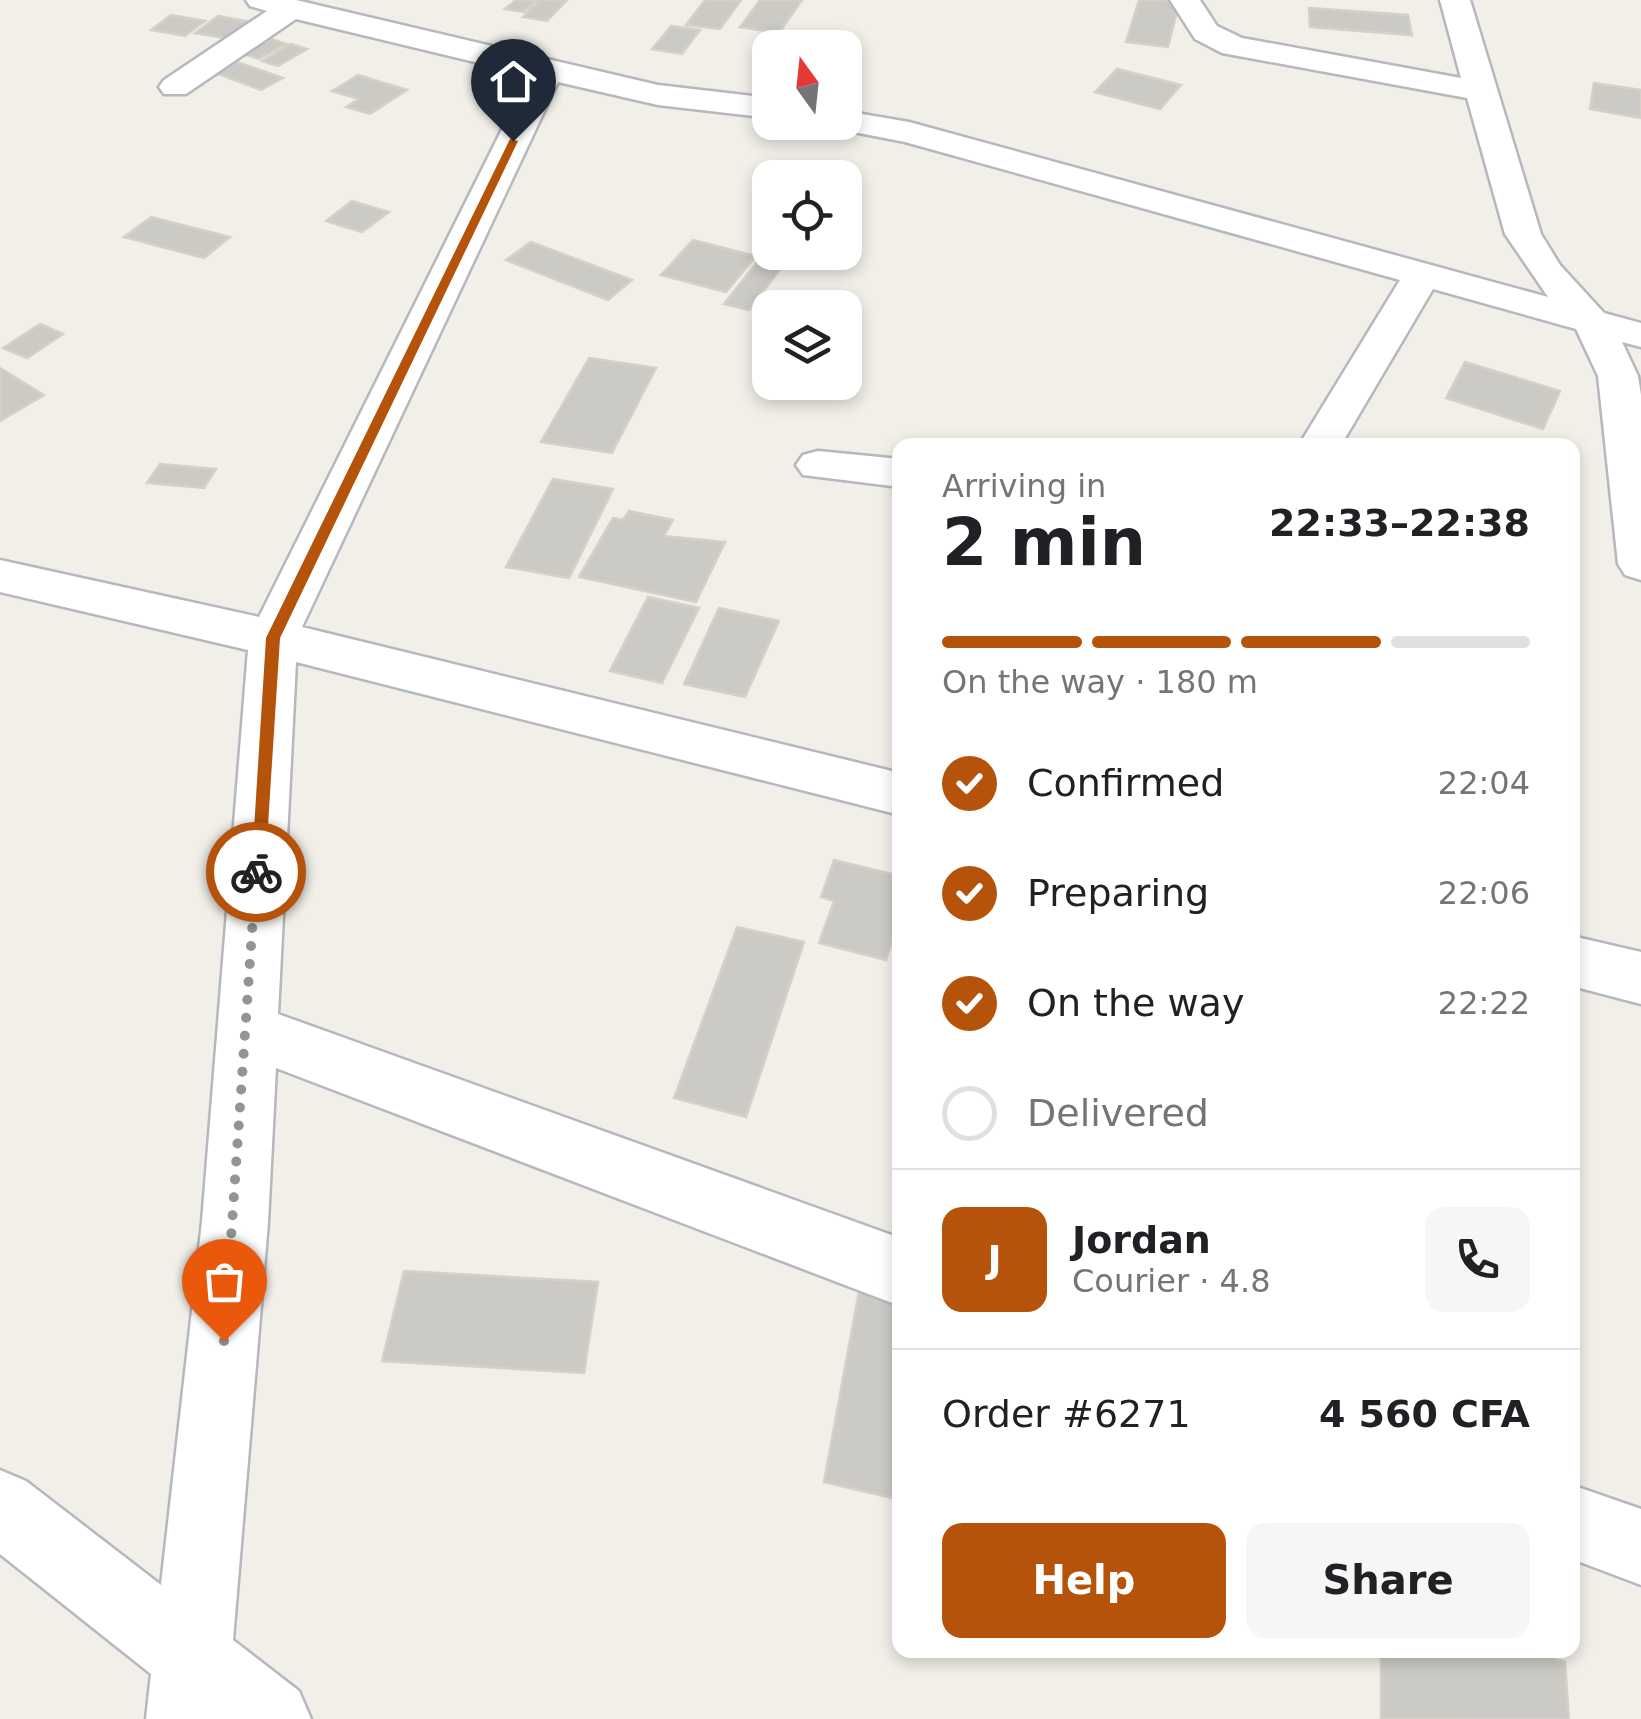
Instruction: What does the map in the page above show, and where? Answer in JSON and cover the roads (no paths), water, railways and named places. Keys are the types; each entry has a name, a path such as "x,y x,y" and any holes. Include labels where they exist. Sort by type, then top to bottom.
{"street":[{"path":"1185,0 1206,32 1232,46 1482,91"},
{"path":"1455,0 1523,234 1544,272 1594,325 1618,376 1641,564"},
{"path":"174,87 277,4 362,28 658,95 752,106"},
{"path":"362,28 390,10"},
{"path":"189,1688 234,1242 273,638 548,70"},
{"path":"862,124 908,132 1641,335"},
{"path":"1324,438 1382,348 1421,276"},
{"path":"818,465 892,472"},
{"path":"0,576 273,638 892,792"},
{"path":"1580,963 1641,978"},
{"path":"248,1030 892,1269"},
{"path":"0,1507 189,1688 271,1719"},
{"path":"1580,1525 1641,1547"}]}
